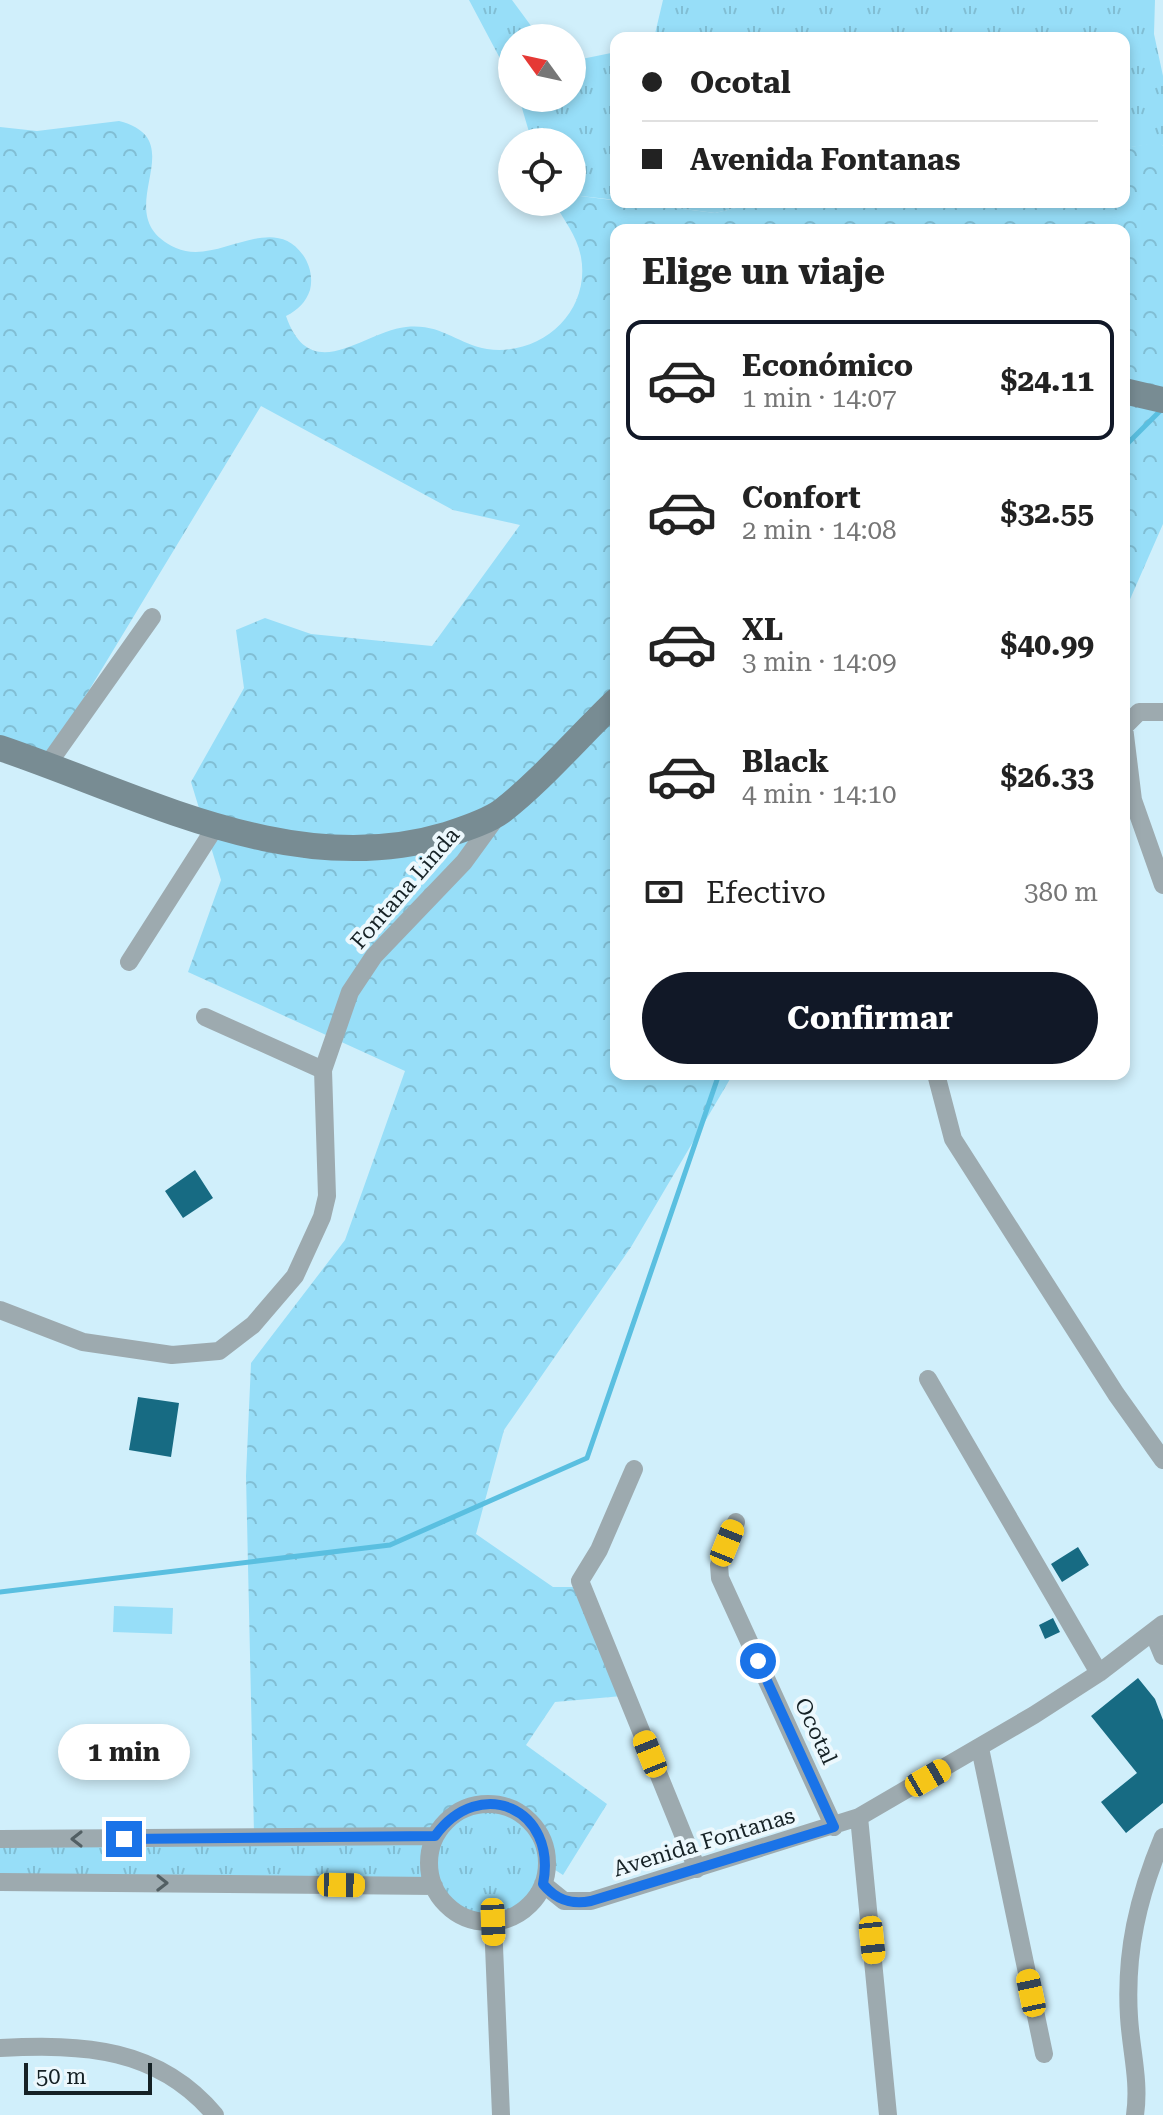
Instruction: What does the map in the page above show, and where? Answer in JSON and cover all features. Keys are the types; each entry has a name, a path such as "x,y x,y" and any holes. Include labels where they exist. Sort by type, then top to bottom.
{"main road":[{"path":"1130,392 1163,400"},
{"path":"0,748 216,826 301,845 361,849 433,839 501,812 610,707"}],"street":[{"path":"48,764 152,617"},
{"path":"1130,721 1139,712 1163,712"},
{"path":"1130,776 1133,800 1163,885"},
{"name":"Fontana Linda","path":"0,1310 83,1342 158,1353 202,1355 219,1351 237,1339 282,1293 305,1257 322,1217 327,1196 323,1070 350,992 374,956 464,862 501,812"},
{"path":"129,962 216,826"},
{"path":"205,1017 323,1070"},
{"path":"938,1080 953,1139 1032,1266 1163,1460"},
{"path":"928,1379 1099,1673"},
{"path":"634,1469 599,1550 580,1581 697,1869"},
{"name":"Ocotal","path":"736,1522 719,1565 720,1578 834,1827"},
{"path":"1158,1628 1163,1656"},
{"name":"Avenida Fontanas","path":"543,1884 564,1901 582,1903 859,1817 980,1748 1099,1673 1158,1628"},
{"path":"980,1748 1044,2054"},
{"path":"483,1804 503,1805 521,1814 535,1827 544,1845 547,1865 543,1884 523,1910 493,1922 475,1921 444,1902 434,1886 430,1861 435,1836 447,1820 464,1809 483,1804"},
{"path":"859,1817 888,2115"},
{"path":"0,1839 435,1836"},
{"path":"1135,2115 1139,2088 1129,2020 1131,1941 1142,1890 1163,1837"},
{"path":"0,1882 434,1886"},
{"path":"493,1922 501,2115"},
{"path":"0,2048 82,2047 122,2053 178,2079 215,2115"}],"green space":[{"path":"469,0 512,0 530,24 498,24 498,55"},
{"path":"663,0 1155,0 1154,34 1163,76 1163,146 1160,143 1130,147 1130,32 655,32"},
{"path":"610,53 610,199 586,197 586,128 528,128 523,112 586,112 586,58"},
{"path":"119,121 141,131 151,145 147,217 156,234 176,248 192,252 209,251 260,238 275,238 290,243 303,255 311,281 310,290 301,305 286,316 297,337 309,349 324,352 340,350 406,327 429,328 487,349 507,350 543,338 558,327 578,296 582,277 581,257 563,216 586,216 586,197 610,200 610,208 675,208 715,213 736,208 1130,208 1130,147 1160,142 1163,146 1163,524 1130,599 1130,224 610,224 610,1080 729,1080 631,1247 504,1430 476,1534 553,1587 576,1587 622,1696 555,1702 526,1745 607,1804 563,1875 549,1866 543,1844 532,1826 519,1814 504,1807 487,1805 469,1809 435,1835 254,1834 246,1476 251,1363 345,1240 405,1071 188,972 221,880 191,782 244,688 236,630 265,618 311,634 432,646 520,525 453,510 261,406 48,758 0,742 0,127 37,131"},
{"path":"676,208 736,208 715,213"},
{"path":"114,1606 173,1608 172,1634 113,1632"},
{"path":"482,1806 521,1817 540,1838 544,1864 534,1890 515,1911 490,1920 462,1912 434,1882 0,1880 0,1847 434,1839 455,1819"}],"building":[{"path":"195,1170 213,1198 183,1218 165,1191"},
{"path":"138,1397 179,1403 171,1457 129,1450"},
{"path":"1078,1547 1089,1565 1062,1582 1051,1564"},
{"path":"1053,1618 1060,1632 1045,1639 1039,1625"},
{"path":"1138,1678 1155,1699 1163,1720 1163,1803 1126,1833 1101,1802 1137,1773 1091,1716"}],"waterway":[{"path":"1130,441 1162,409"},
{"path":"0,1592 390,1545 587,1458 717,1080"}],"route":[{"path":"124,1839 435,1836 447,1820 464,1809 483,1804 503,1805 521,1814 535,1827 544,1845 547,1865 543,1884 549,1891 564,1901 591,1901 834,1827 758,1661"}]}
